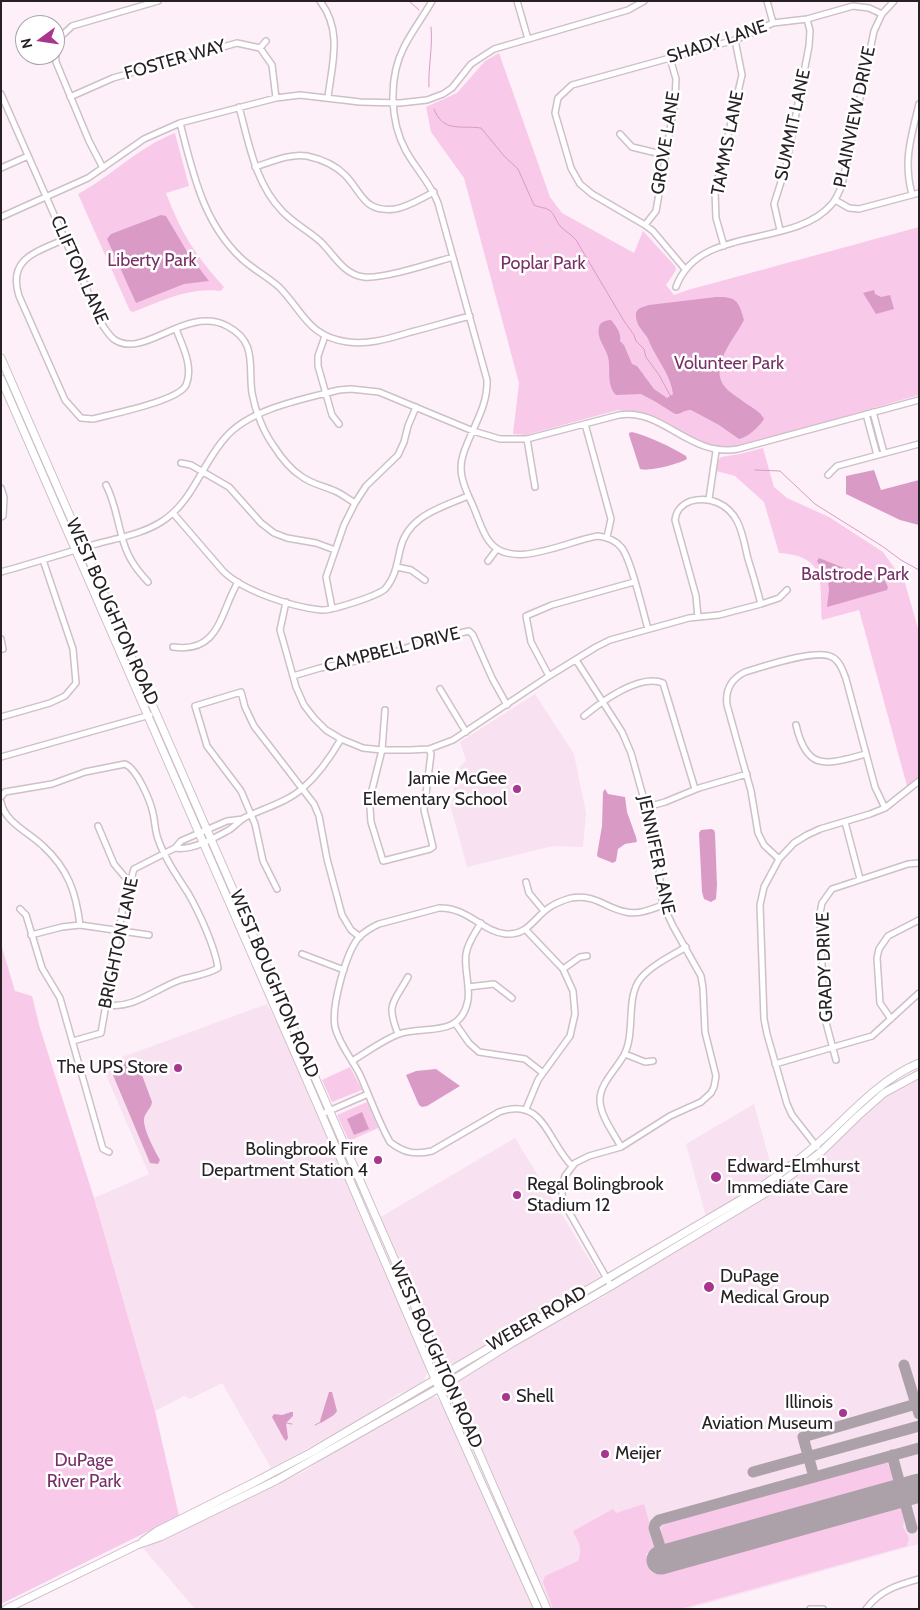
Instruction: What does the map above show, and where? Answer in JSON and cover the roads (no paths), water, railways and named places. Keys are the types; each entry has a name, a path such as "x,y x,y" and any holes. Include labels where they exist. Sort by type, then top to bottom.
{"main road":[{"name":"WEST BOUGHTON ROAD","path":"1,358 84,548 152,714 325,1112 444,1373 547,1609"},
{"name":"WEST BOUGHTON ROAD","path":"1,379 76,550 152,714"},
{"name":"WEBER ROAD","path":"6,1609 136,1545 157,1531 312,1452 754,1192 818,1149 874,1091 892,1078 919,1063"},
{"name":"WEBER ROAD","path":"136,1545 160,1537 277,1480 448,1383 758,1198 884,1093 919,1074"},
{"name":"WEST BOUGHTON ROAD","path":"325,1112 435,1379 538,1609"},
{"path":"524,1336 525,1332 543,1320 544,1315"}],"street":[{"path":"65,33 72,26 158,1"},
{"path":"320,1 330,18 335,40 328,97"},
{"path":"432,1 407,41 398,60 393,103 399,134 406,151 434,192 438,203 483,365 487,388 485,402 463,455 460,465 460,476 489,542 497,549 508,554 528,554 591,537 607,537 620,546 625,552 648,629"},
{"path":"517,1 528,39"},
{"path":"1,217 88,178 144,139 180,124 276,98 300,95 360,102 393,103 412,103 436,98 452,88 478,58 494,48 628,10 644,1"},
{"path":"767,1 773,23"},
{"name":"PLAINVIEW DRIVE","path":"676,287 685,269 702,255 724,246 814,218 821,214 835,200 842,185 874,31 882,14 894,1"},
{"name":"SHADY LANE","path":"645,225 592,194 580,184 571,168 555,113 558,98 564,90 572,85 736,40 773,23 807,19 853,6 869,8 882,14"},
{"name":"SUMMIT LANE","path":"780,230 774,204 786,166 809,46 810,31 807,19"},
{"name":"TAMMS LANE","path":"724,246 716,218 715,191 742,75 736,40"},
{"path":"266,41 260,48 272,65 276,98"},
{"name":"FOSTER WAY","path":"70,97 113,78 237,43 260,48"},
{"name":"GROVE LANE","path":"645,225 656,211 675,101 676,79 670,58"},
{"path":"57,65 103,168"},
{"name":"CLIFTON LANE","path":"1,94 103,326 116,341 129,344 143,342 192,322 206,321 226,326 239,336 246,345 250,357 252,390 258,413 272,443 297,474 355,503"},
{"path":"912,194 908,179 907,162 919,104"},
{"path":"239,107 255,166 268,193 283,212 321,243 353,274 365,277 378,277 453,257"},
{"path":"180,124 198,189 207,212 220,234 243,260 278,287 304,320 325,336 345,342 370,342 470,316"},
{"path":"620,134 632,148 665,155"},
{"path":"1,168 28,156"},
{"path":"255,166 290,156 306,156 322,161 336,167 364,201 373,206 385,208 396,208 434,192"},
{"path":"835,200 849,208 859,209 919,193"},
{"path":"645,225 653,231 685,269"},
{"path":"65,239 23,260 18,269 16,285 19,296 65,400 81,418 92,419 167,399 186,386 188,374 187,357 176,329"},
{"path":"325,336 318,356 318,366 332,415 339,424"},
{"path":"1,572 150,528 173,513 192,492 225,437 233,429 258,413 351,389 379,392 473,431 500,439 527,439 618,415 634,414 646,417 707,448 723,451 738,449 919,400"},
{"path":"332,608 326,577 344,525 366,486 398,456 416,407"},
{"path":"874,412 884,453"},
{"path":"866,414 877,455"},
{"path":"585,424 611,519 607,537"},
{"path":"527,439 535,487"},
{"path":"828,475 837,466 919,444"},
{"path":"708,499 716,450"},
{"path":"181,463 191,465 232,490 261,523 274,533 287,538 316,543 335,550"},
{"path":"106,485 133,564 148,582"},
{"path":"1,488 4,497 3,516 1,517"},
{"path":"173,513 223,570 238,582 257,593 322,610 369,598 380,593 391,581 403,541 417,520 428,513 468,496"},
{"path":"698,618 696,596 675,520 677,512 684,504 697,500 708,499 721,504 734,516 738,523 761,604"},
{"path":"488,561 497,549"},
{"path":"1,717 50,704 65,696 76,682 72,649 43,560"},
{"path":"396,567 411,570 425,580"},
{"path":"173,647 187,648 196,646 210,637 220,624 230,595 238,582"},
{"path":"549,676 531,642 526,616 552,604 634,582"},
{"path":"286,602 280,630 293,676 304,705 314,718 326,730 341,739 363,748 382,750 429,749 453,740 549,676 610,640 648,629 719,615 761,604 779,598 787,590"},
{"name":"CAMPBELL DRIVE","path":"293,676 320,668 386,655 442,636 469,631 473,635 492,678 507,704"},
{"path":"1,639 3,649"},
{"path":"779,858 764,845 758,833 755,806 727,706 726,696 730,685 738,676 749,671 811,654 833,654 842,668 846,679 875,786 885,808"},
{"name":"JENNIFER LANE","path":"572,1166 584,1158 621,1147 670,1116 702,1102 711,1093 716,1076 705,1032 703,982 686,947 672,926 663,905 659,853 631,753 622,732 576,660"},
{"path":"584,716 603,700 624,689 634,685 655,682 663,683 695,790"},
{"path":"724,682 730,685"},
{"path":"440,690 466,732"},
{"path":"277,888 263,861 251,815 241,791 207,746 195,706 241,692 245,708 254,726 314,804 319,816 327,859 342,915 351,930 360,937"},
{"path":"385,710 382,750 371,794 370,808 370,822 383,861 433,847 424,810 429,749"},
{"path":"1,757 152,714"},
{"path":"796,724 802,747 812,761 836,762 866,754"},
{"name":"BRIGHTON LANE","path":"175,848 184,850 207,840 230,829 243,819 280,803 303,789 323,769 341,739"},
{"path":"1,798 5,792 52,784 86,772 125,764 130,766 142,786 151,806 156,834 174,872 189,895 213,950 218,968 212,972 180,980 125,1005 106,1005"},
{"path":"647,807 747,774"},
{"path":"818,1149 792,1115 787,1104 764,1019 760,917 764,887 779,858 807,835 885,808 919,781"},
{"path":"1,802 12,822 44,846 70,881 77,901 80,925"},
{"name":"BRIGHTON LANE","path":"73,1041 101,1033 123,907 134,869 175,848 181,841 227,822 243,819"},
{"path":"845,822 860,879"},
{"path":"98,826 114,864 130,883"},
{"name":"GRADY DRIVE","path":"836,1060 824,1015 820,913 822,903 832,889 908,864 919,863"},
{"path":"526,882 529,893 544,911"},
{"path":"611,1286 565,1205 562,1196 562,1186 565,1176 572,1166 561,1154 544,1123 526,1109 516,1108 499,1112 432,1151 419,1154 398,1148 390,1142 352,1061 336,1032 334,1017 336,999 352,947 360,937 379,924 439,908 448,908 460,911 491,929 505,934 526,930 544,911 558,902 580,898 594,899 630,913 663,905"},
{"path":"20,909 26,914 42,968 60,998 104,1149 109,1152"},
{"path":"891,1019 880,1003 879,949 888,936 919,920"},
{"path":"352,1061 398,1034 440,1029 455,1023 468,1001 466,954 470,942 481,923"},
{"path":"31,935 62,927 80,925 149,935"},
{"path":"526,930 563,969 573,991 575,1002 574,1021 566,1043 542,1073 534,1087 526,1109"},
{"path":"621,1147 602,1112 600,1098 602,1091 625,1054 631,1033 633,998 636,985 647,972 686,947"},
{"path":"302,954 344,970"},
{"path":"563,969 580,957 587,956"},
{"path":"398,1034 392,1017 392,1005 408,977"},
{"path":"468,987 494,984 512,998"},
{"path":"775,1064 872,1036 919,993"},
{"path":"455,1023 469,1043 479,1052 525,1059 542,1073"},
{"path":"625,1054 645,1062 653,1061"},
{"path":"325,1112 368,1094"},
{"path":"866,1609 887,1590 919,1579"},
{"path":"810,1609 823,1609"}],"waterway":[{"path":"409,1 419,10"},
{"path":"429,87 431,27"},
{"path":"434,109 442,122 447,125 481,128 505,157 518,169 534,205 551,212 561,227 576,240 636,341 644,349 646,357 671,397"},
{"path":"755,470 780,471 815,504 919,570"},
{"path":"315,1425 321,1422"},
{"path":"286,1423 292,1424"}],"place":[{"name":"Jamie McGee Elementary School","path":"517,789"},
{"name":"The UPS Store","path":"178,1068"},
{"name":"Bolingbrook Fire Department Station 4","path":"378,1160"},
{"name":"Edward-Elmhurst Immediate Care","path":"716,1177"},
{"name":"Regal Bolingbrook Stadium 12","path":"517,1195"},
{"name":"DuPage Medical Group","path":"709,1287"},
{"name":"Shell","path":"506,1397"},
{"name":"Illinois Aviation Museum","path":"843,1413"},
{"name":"Meijer","path":"605,1454"}],"park label":[{"name":"Liberty Park","path":"152,261"},
{"name":"Poplar Park","path":"543,264"},
{"name":"Volunteer Park","path":"729,364"},
{"name":"Balstrode Park","path":"855,575"},
{"name":"DuPage River Park","path":"84,1471"}]}
